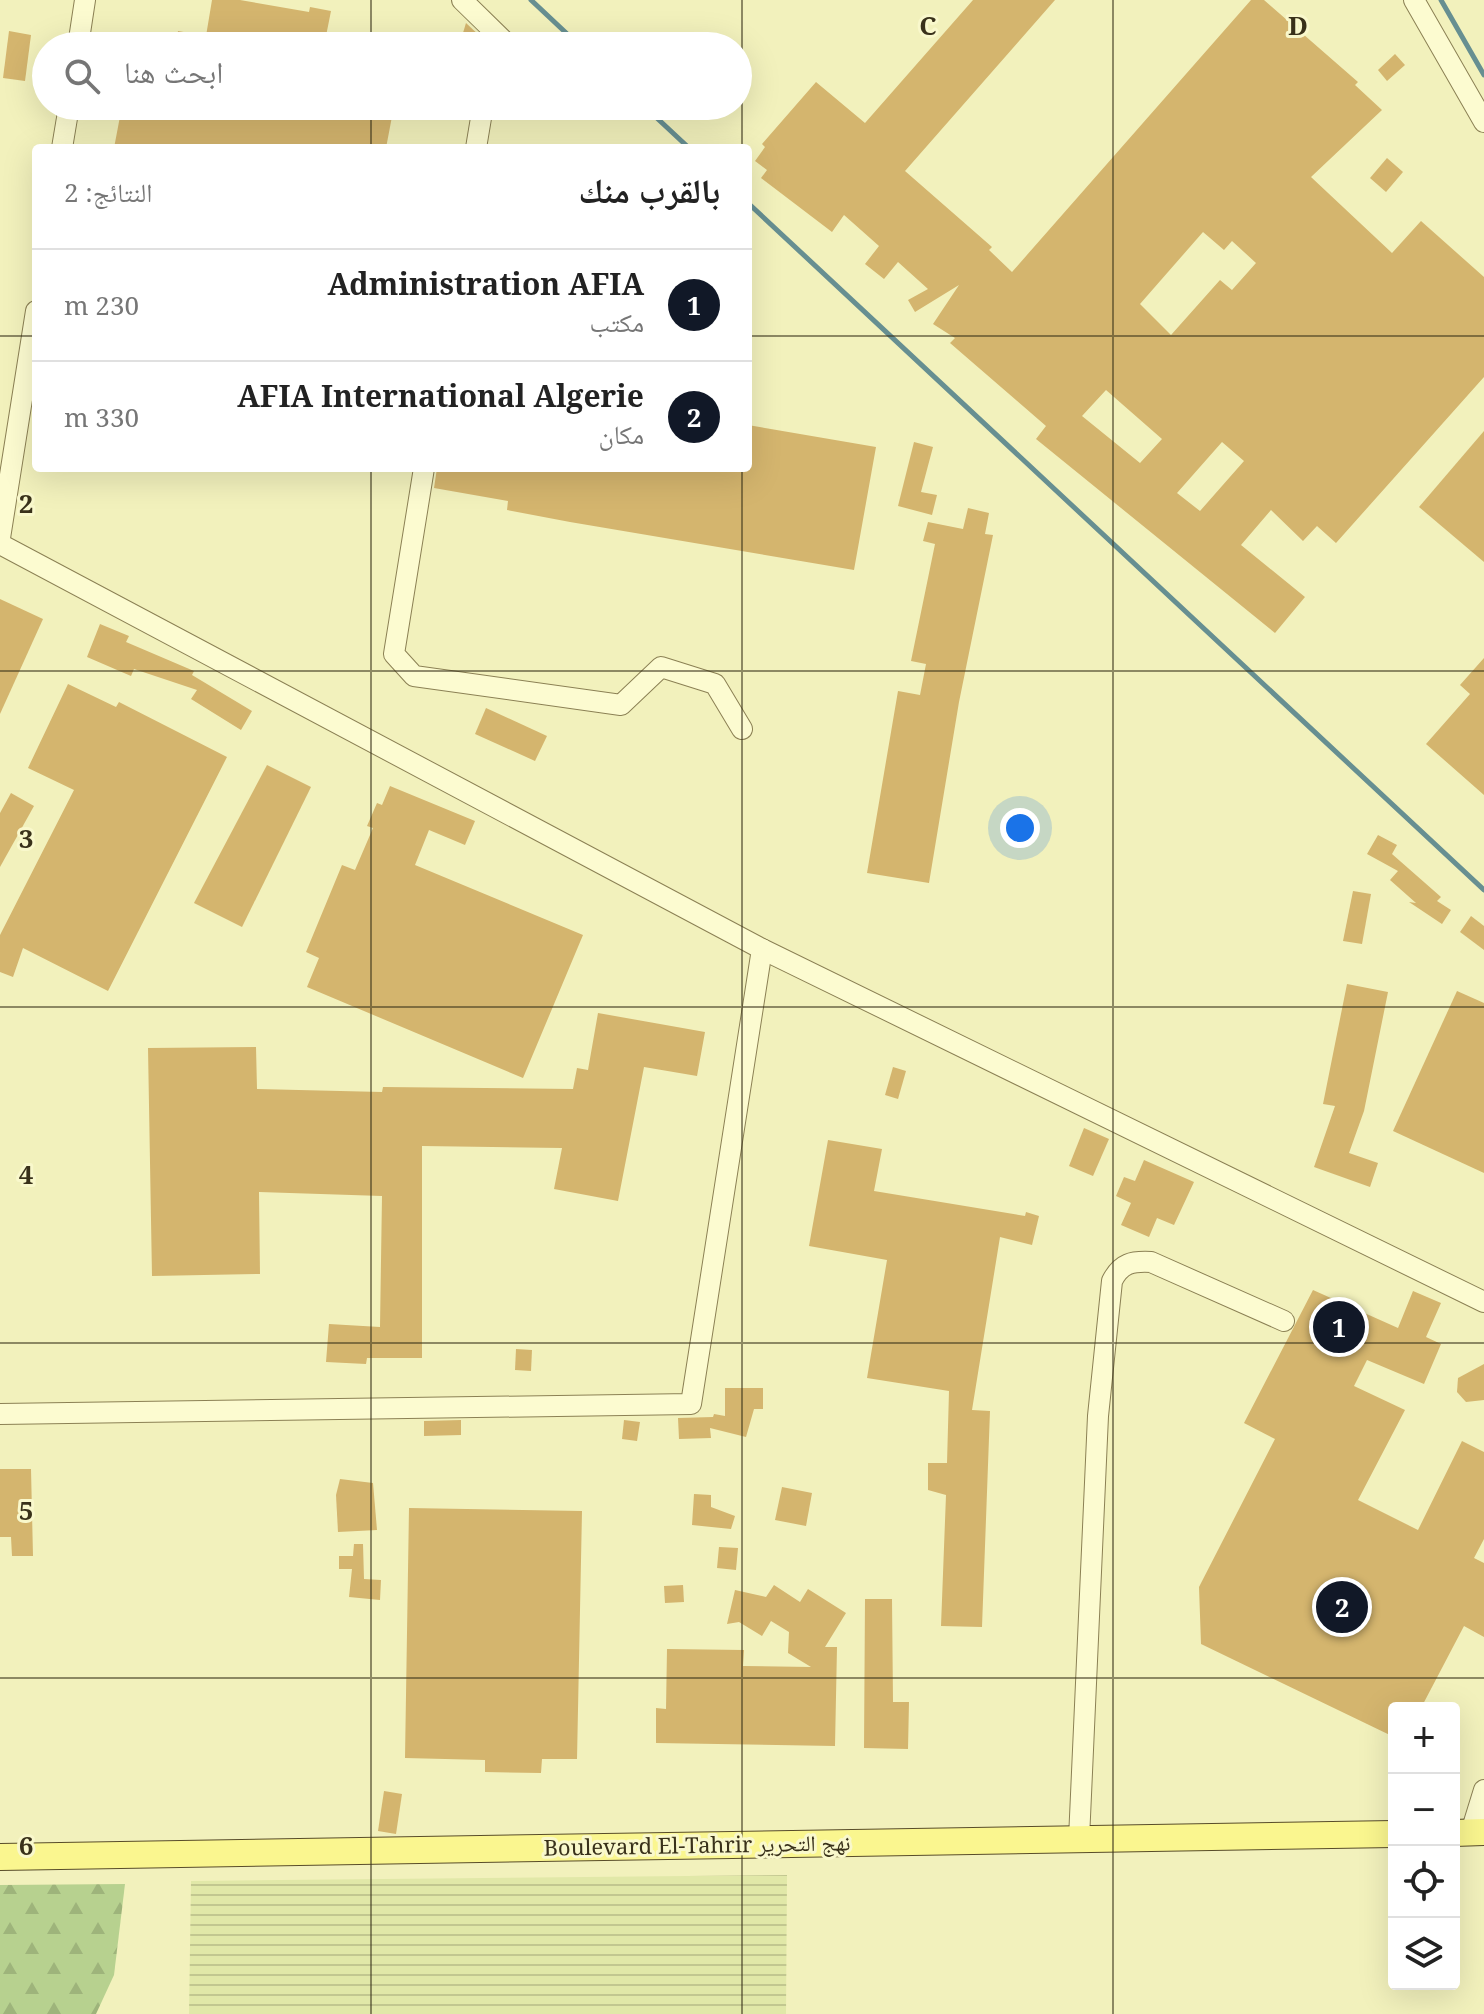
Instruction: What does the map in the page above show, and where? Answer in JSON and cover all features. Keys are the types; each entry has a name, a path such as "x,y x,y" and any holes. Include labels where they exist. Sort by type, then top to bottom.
{"main road":[{"name":"Boulevard El-Tahrir نهج التحرير","path":"0,1857 1388,1834"}],"street":[{"path":"80,32 85,0"},
{"path":"462,0 495,32"},
{"path":"1414,0 1484,122"},
{"path":"63,144 67,120"},
{"path":"477,144 481,120"},
{"path":"32,337 0,541 762,949 1484,1302"},
{"path":"423,472 394,654 414,676 621,705 661,667 715,684 742,729"},
{"path":"0,1414 691,1404 762,949"},
{"path":"1079,1839 1097,1431 1112,1281 1118,1269 1133,1261 1151,1262 1284,1321"},
{"path":"1470,1832 1484,1790"}],"green space":[{"path":"787,1875 786,2014 189,2014 191,1881"},
{"path":"125,1884 114,1975 96,2014 0,2014 0,1885"}],"building":[{"path":"212,0 240,0 309,12 310,7 331,11 327,32 207,32"},
{"path":"973,0 1055,0 905,171 992,247 989,250 1012,272 1251,0 1264,0 1358,82 1355,85 1382,110 1311,177 1392,253 1421,221 1484,277 1484,377 1336,543 1317,526 1303,541 1271,510 1241,545 1305,597 1275,633 1036,439 1046,426 950,343 955,338 933,324 959,285 915,312 908,300 928,289 898,262 884,279 865,264 879,246 844,215 832,232 761,178 767,170 755,161 765,147 762,144 816,82 865,123","holes":["1203,232 1224,250 1232,241 1256,263 1232,290 1220,280 1171,335 1140,304","1106,390 1162,439 1140,463 1082,416","1222,442 1244,461 1200,511 1177,493"]},
{"path":"466,23 476,32 463,32"},
{"path":"9,31 31,35 25,81 3,78"},
{"path":"1395,54 1405,65 1387,81 1378,70"},
{"path":"119,120 391,120 387,144 115,144"},
{"path":"1387,158 1403,172 1386,192 1370,178"},
{"path":"752,426 876,447 854,570 507,510 508,501 434,488 436,472 752,472"},
{"path":"1484,431 1484,562 1419,507"},
{"path":"914,442 933,447 921,492 937,495 932,515 898,506"},
{"path":"968,508 989,513 985,534 993,535 959,702 929,883 867,873 898,691 920,695 926,664 911,661 935,544 923,541 928,522 963,529"},
{"path":"0,599 43,619 0,714"},
{"path":"100,624 129,636 126,642 194,671 192,675 252,711 241,730 191,699 197,690 134,669 131,676 87,657"},
{"path":"1484,658 1484,795 1426,744 1470,694 1460,685"},
{"path":"68,684 116,707 119,702 227,757 108,991 23,948 13,977 0,972 0,935 74,790 28,768"},
{"path":"486,708 547,736 535,761 475,734"},
{"path":"267,765 311,787 242,927 194,903"},
{"path":"390,786 475,821 465,845 429,830 415,865 583,935 523,1078 307,987 319,958 306,952 342,865 355,870 373,828 367,826 377,803 382,805"},
{"path":"11,793 34,806 0,867 0,813"},
{"path":"1378,835 1397,845 1392,854 1441,897 1437,901 1451,910 1442,924 1409,902 1416,903 1390,880 1398,871 1367,854"},
{"path":"1353,891 1371,894 1362,944 1343,941"},
{"path":"1471,916 1484,926 1484,950 1460,932"},
{"path":"1347,984 1388,992 1364,1111 1349,1153 1378,1163 1370,1187 1314,1167 1335,1106 1323,1104"},
{"path":"1457,991 1484,1003 1484,1173 1393,1131"},
{"path":"598,1013 705,1032 697,1076 644,1067 618,1201 554,1189 562,1148 422,1146 422,1358 367,1358 366,1364 326,1362 329,1324 380,1327 382,1196 259,1192 260,1274 152,1276 148,1048 256,1047 257,1089 382,1092 383,1087 573,1089 577,1068 588,1070"},
{"path":"893,1067 906,1071 898,1099 885,1095"},
{"path":"1084,1128 1109,1139 1093,1176 1069,1166"},
{"path":"828,1140 882,1149 874,1191 1039,1216 1032,1245 1000,1237 972,1410 990,1411 982,1627 941,1626 946,1495 928,1490 928,1463 947,1463 949,1391 867,1378 887,1260 809,1246"},
{"path":"1144,1160 1194,1182 1174,1225 1157,1218 1149,1237 1121,1225 1131,1203 1116,1196 1124,1177 1135,1181"},
{"path":"1313,1290 1398,1328 1413,1291 1441,1303 1426,1337 1441,1344 1424,1384 1367,1360 1354,1386 1405,1410 1358,1500 1418,1530 1462,1441 1484,1452 1484,1539 1474,1558 1484,1563 1484,1637 1464,1626 1424,1702 1388,1702 1388,1734 1201,1644 1199,1587 1275,1439 1244,1423"},
{"path":"516,1349 532,1350 531,1371 515,1370"},
{"path":"1484,1364 1484,1400 1466,1402 1457,1392 1458,1378"},
{"path":"725,1388 763,1388 763,1409 754,1409 746,1437 710,1428 711,1438 679,1439 678,1418 713,1417 714,1414 725,1416"},
{"path":"461,1420 461,1435 424,1436 424,1421"},
{"path":"624,1420 640,1422 637,1441 622,1439"},
{"path":"0,1469 31,1469 33,1556 12,1556 11,1537 0,1537"},
{"path":"340,1479 373,1483 377,1530 338,1532 336,1495"},
{"path":"782,1487 812,1493 806,1526 775,1520"},
{"path":"694,1494 711,1495 711,1507 735,1516 731,1529 692,1525"},
{"path":"409,1508 582,1511 577,1759 542,1759 541,1773 485,1772 485,1760 405,1758"},
{"path":"354,1544 363,1544 364,1579 381,1580 380,1600 349,1597 352,1569 339,1569 339,1556 353,1556"},
{"path":"719,1547 738,1548 736,1570 717,1568"},
{"path":"683,1585 684,1602 665,1603 664,1586"},
{"path":"774,1585 800,1602 808,1589 846,1613 825,1647 837,1647 835,1746 656,1743 656,1708 666,1709 667,1649 744,1650 743,1666 811,1667 788,1653 789,1632 771,1621 762,1636 739,1622 727,1624 735,1590 766,1597"},
{"path":"865,1599 892,1599 893,1702 909,1702 908,1749 864,1748"},
{"path":"384,1791 402,1794 396,1834 378,1831"}],"waterway":[{"path":"531,0 565,32"},
{"path":"1441,0 1484,75"},
{"path":"659,120 685,144"},
{"path":"752,207 1484,890"}],"place":[{"name":"Administration AFIA","path":"1339,1327"},
{"name":"AFIA International Algerie","path":"1342,1607"}]}
